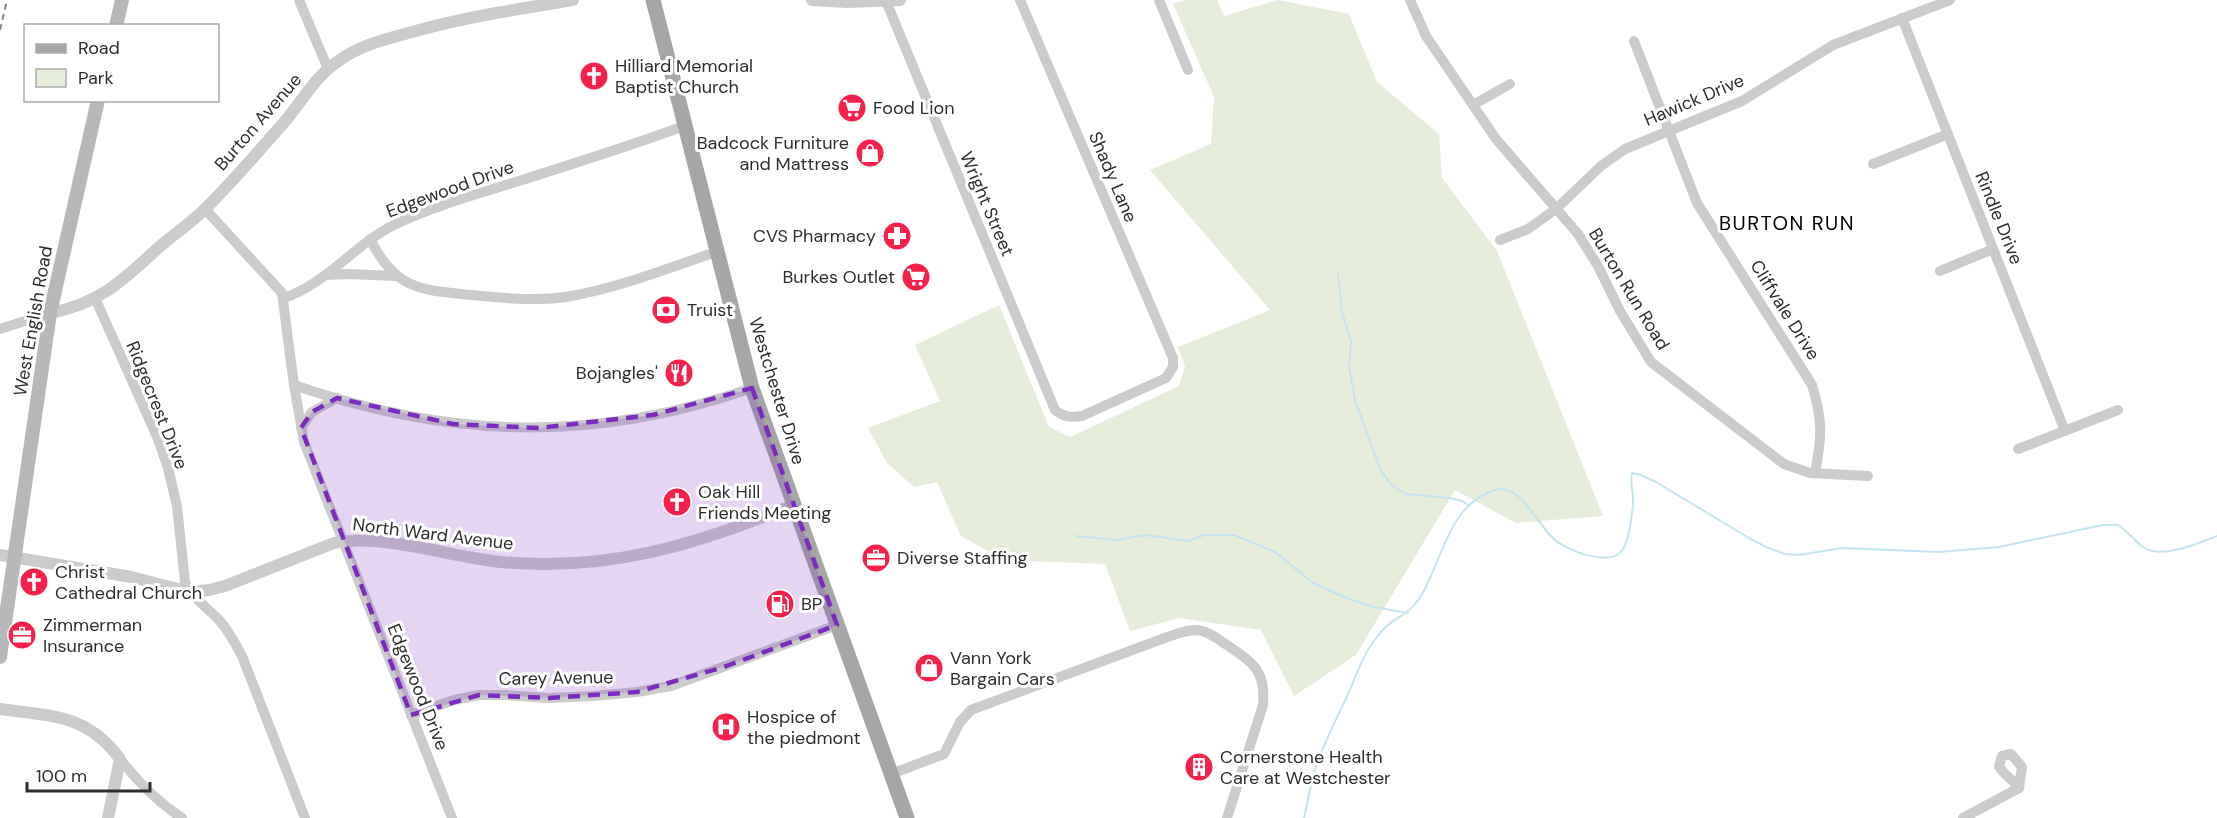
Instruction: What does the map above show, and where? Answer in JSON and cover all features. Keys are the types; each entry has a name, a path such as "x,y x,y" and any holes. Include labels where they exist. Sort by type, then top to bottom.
{"main road":[{"path":"116,24 122,0"},
{"name":"Westchester Drive","path":"653,0 752,388 891,774 904,817"},
{"name":"West English Road","path":"0,657 7,557 50,314 98,102"}],"street":[{"path":"299,0 328,69"},
{"name":"Burton Avenue","path":"0,329 65,311 95,298 125,279 205,209 285,121 328,69 359,48 452,21 545,2 573,0"},
{"path":"812,0 900,0"},
{"name":"Shady Lane","path":"1020,0 1173,358 1173,367 1166,378 1082,416 1063,416"},
{"path":"1159,0 1188,70"},
{"name":"Burton Run Road","path":"1410,0 1426,36 1496,139 1578,234 1651,362 1784,464 1815,473 1868,476"},
{"name":"Hawick Drive","path":"1500,240 1528,229 1556,209 1601,166 1625,149 1742,101 1833,45 1950,0"},
{"name":"Wright Street","path":"886,1 1055,410 1063,416"},
{"name":"Rindle Drive","path":"1902,18 2065,430"},
{"name":"Cliffvale Drive","path":"1634,41 1697,203 1812,385 1820,412 1822,438 1815,473"},
{"path":"1473,105 1510,84"},
{"name":"Edgewood Drive","path":"452,818 304,442 294,385 284,298 295,295 326,275 370,239 394,226 457,200 630,146 684,126"},
{"path":"1873,164 1948,134"},
{"path":"205,209 282,293 284,298"},
{"path":"370,239 380,258 396,276"},
{"path":"1940,271 1993,249"},
{"path":"326,275 349,273 396,276 431,290 509,299 543,299 571,296 612,287 717,252"},
{"name":"Ridgecrest Drive","path":"95,298 158,439 168,468 177,506 185,582 190,592"},
{"path":"294,385 385,412 442,423 497,428 590,426 653,416 752,388"},
{"path":"301,428 312,412 337,398"},
{"path":"2018,449 2118,410"},
{"name":"North Ward Avenue","path":"7,557 131,578 190,592 225,586 344,541 380,543 502,562 561,564 629,558 731,531 793,505"},
{"path":"190,592 219,620 231,635 242,656 305,818"},
{"name":"Carey Avenue","path":"411,715 454,700 479,695 549,698 593,696 671,686 837,625"},
{"path":"891,774 945,754 960,722 971,710 1170,636 1191,630 1201,630 1214,636 1252,663 1261,676 1264,689 1263,705 1227,818"},
{"path":"0,709 78,723 99,734 131,773 182,818"},
{"path":"108,818 120,759"},
{"path":"1963,818 2019,788"}],"highlighted area":[{"path":"752,388 837,625 724,667 637,692 549,698 479,695 411,715 301,428 312,412 337,398 453,424 539,428 653,415"}],"green space":[{"path":"1186,0 1217,0 1224,16 1278,0 1349,14 1377,82 1439,134 1442,178 1497,251 1603,516 1516,523 1455,490 1356,655 1294,696 1261,630 1179,618 1130,631 1105,564 1004,560 961,536 937,482 914,487 887,463 868,428 940,401 915,345 999,305 1049,427 1070,437 1179,386 1185,366 1178,347 1270,310 1150,170 1211,144 1214,97 1173,4"}],"waterway":[{"path":"1338,274 1342,312 1351,341 1349,365 1355,400 1380,469 1391,485 1406,494 1450,498 1468,505"},
{"path":"1304,818 1315,769 1368,650 1387,626 1419,599 1449,534 1467,507 1480,497 1495,490 1504,489 1513,492 1560,544 1589,556 1600,557 1617,555 1625,545 1632,511 1632,473 1656,482 1749,538 1785,554 1799,555 1842,548 1938,552 1999,547 2103,525 2118,525 2143,547 2160,552 2180,549 2217,536"},
{"path":"1076,536 1116,540 1146,535 1189,541 1204,535 1234,535 1275,552 1313,583 1344,597 1374,607 1408,613"}],"railway":[{"path":"0,30 7,0"}],"place":[{"name":"Hilliard Memorial Baptist Church","path":"594,76"},
{"name":"Food Lion","path":"852,108"},
{"name":"Badcock Furniture and Mattress","path":"870,153"},
{"name":"CVS Pharmacy","path":"897,236"},
{"name":"Burkes Outlet","path":"916,277"},
{"name":"Truist","path":"666,310"},
{"name":"Bojangles'","path":"679,373"},
{"name":"Oak Hill Friends Meeting","path":"677,502"},
{"name":"Diverse Staffing","path":"876,558"},
{"name":"Christ Cathedral Church","path":"34,582"},
{"name":"BP","path":"780,604"},
{"name":"Zimmerman Insurance","path":"22,635"},
{"name":"Vann York Bargain Cars","path":"929,668"},
{"name":"Hospice of the piedmont","path":"726,727"},
{"name":"Cornerstone Health Care at Westchester","path":"1199,767"}],"district":[{"name":"BURTON RUN","path":"1787,223"}]}
